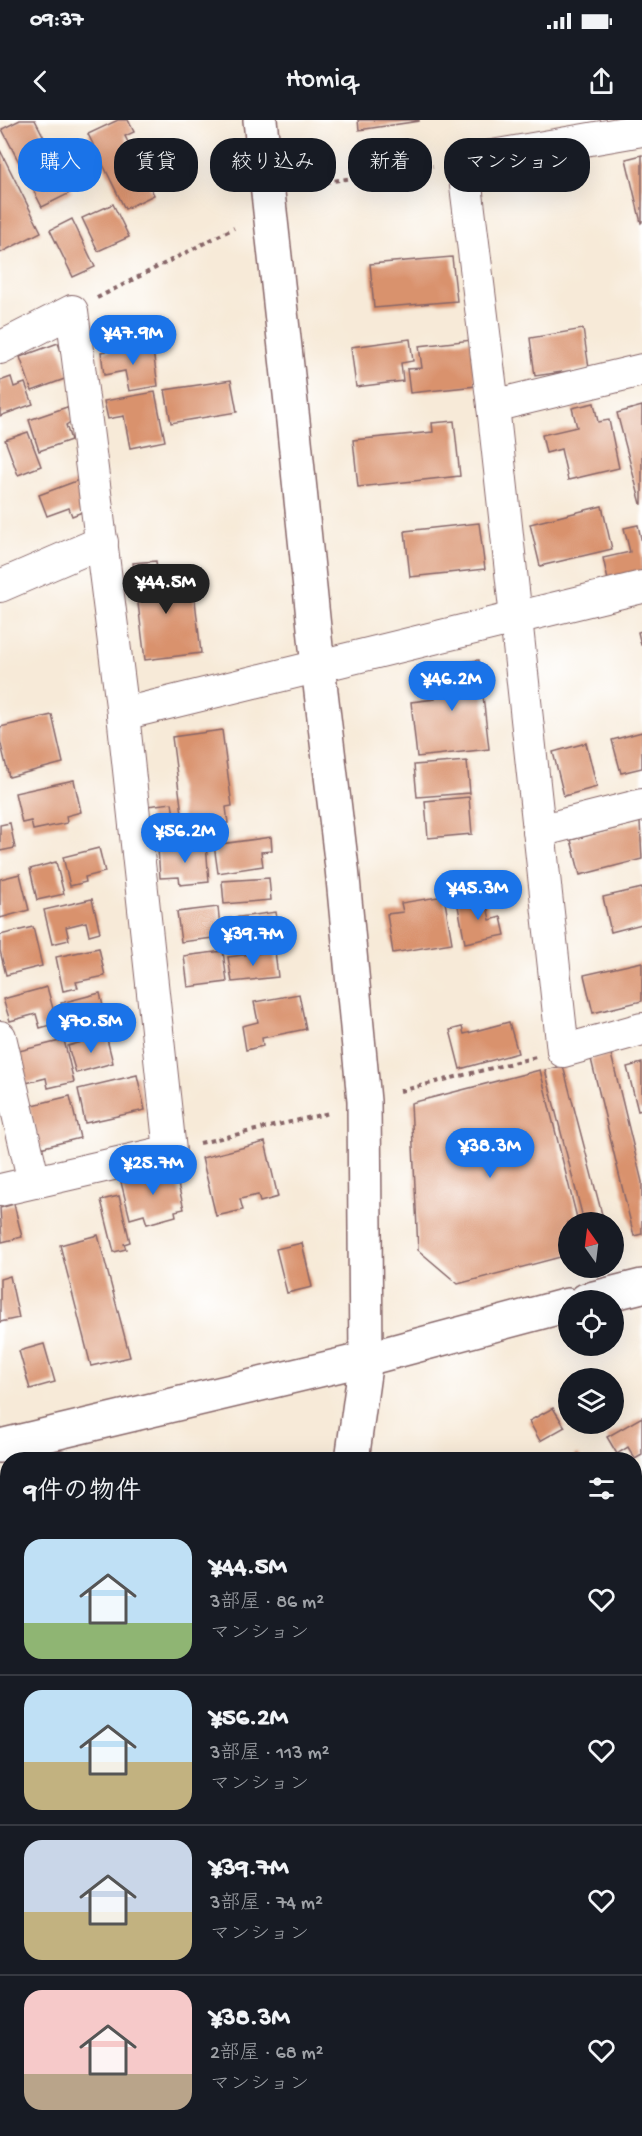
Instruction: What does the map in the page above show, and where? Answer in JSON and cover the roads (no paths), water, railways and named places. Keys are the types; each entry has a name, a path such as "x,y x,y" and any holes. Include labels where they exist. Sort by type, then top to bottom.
{"street":[{"path":"260,120 318,667 342,868 364,1101 366,1359 353,1452"},
{"path":"642,130 463,161 493,406 563,1051 642,1029"},
{"path":"0,348 72,311 123,714 170,1151 0,1190"},
{"path":"493,406 642,370"},
{"path":"0,586 102,542"},
{"path":"123,714 642,587"},
{"path":"539,831 642,805"},
{"path":"0,1037 34,1182"},
{"path":"624,1290 642,1286"},
{"path":"0,1446 366,1359 558,1308"}]}
